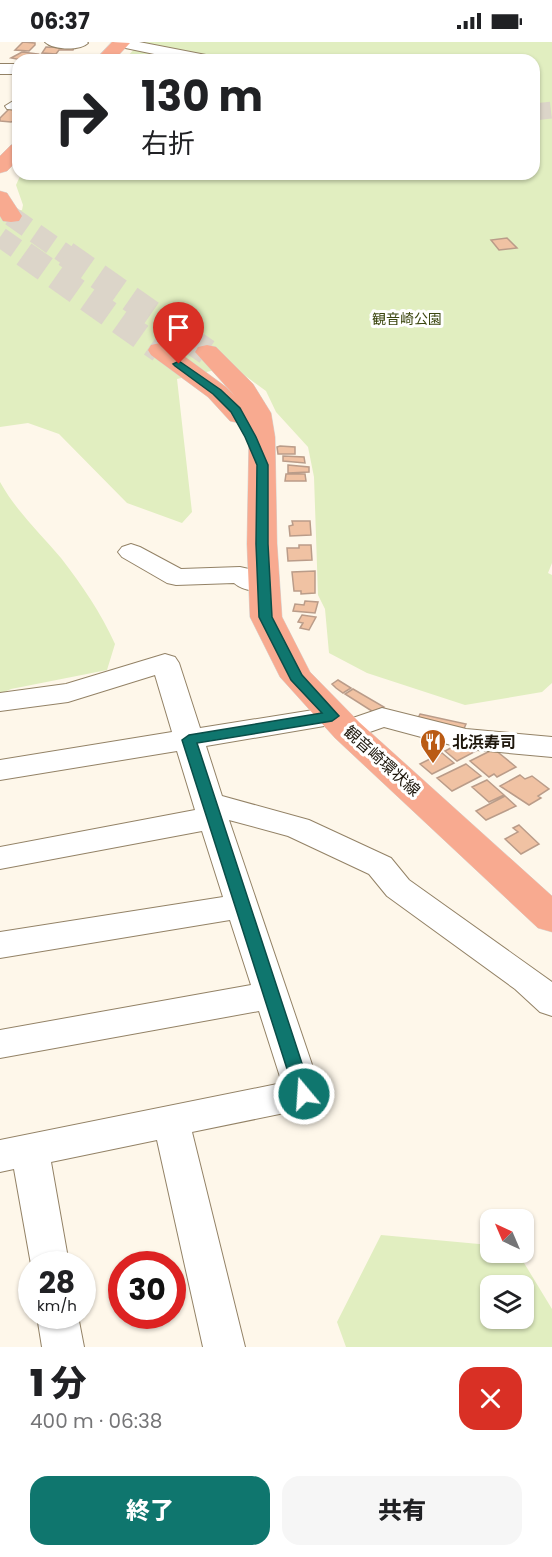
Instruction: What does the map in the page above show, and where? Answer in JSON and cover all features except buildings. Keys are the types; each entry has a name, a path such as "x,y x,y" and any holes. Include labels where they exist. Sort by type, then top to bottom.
{"main road":[{"path":"109,54 120,42"},
{"path":"0,197 11,216"},
{"name":"観音崎環状線","path":"160,350 217,392 236,410 251,437 262,465"},
{"name":"観音崎環状線","path":"207,352 244,389 258,413 262,437 266,617 296,677 340,723 552,918"}],"street":[{"path":"53,42 80,42"},
{"path":"120,42 177,54"},
{"path":"131,552 176,577 240,575 250,583 264,582"},
{"path":"0,702 68,693 165,663 241,906 304,1094 15,1153 45,1251"},
{"path":"0,770 189,740 382,717 466,739 552,747"},
{"path":"0,858 211,811 298,828 380,866 398,888 527,980 552,1002"},
{"path":"0,945 241,906"},
{"path":"0,1044 271,995"},
{"path":"171,1121 224,1347"},
{"path":"60,1329 63,1347"}],"green space":[{"name":"観音崎公園","path":"136,42 552,42 552,563 548,573 552,575 552,683 542,692 465,705 367,673 329,653 325,609 318,595 314,477 308,447 276,412 266,391 232,366 177,379 192,512 182,523 127,503 59,434 28,423 0,427 0,213 22,210 23,205 16,185 18,180 540,180 540,54 130,54 140,43"},
{"path":"0,482 21,512 69,568 104,621 115,644 107,670 11,689 0,694"},
{"path":"381,1235 480,1244 480,1263 524,1263 531,1275 480,1275 480,1329 534,1329 534,1279 552,1309 552,1347 346,1347 337,1322"}],"tunnel":[{"path":"540,111 552,110"},
{"path":"11,216 68,256"},
{"path":"0,237 27,256"},
{"path":"24,254 160,350"},
{"path":"66,254 207,352"}],"place":[{"name":"北浜寿司","path":"433,765"}],"route":[{"path":"179,364 217,392 236,410 251,437 262,465 262,544 266,617 296,677 332,716 189,740 241,906 304,1094"}]}
